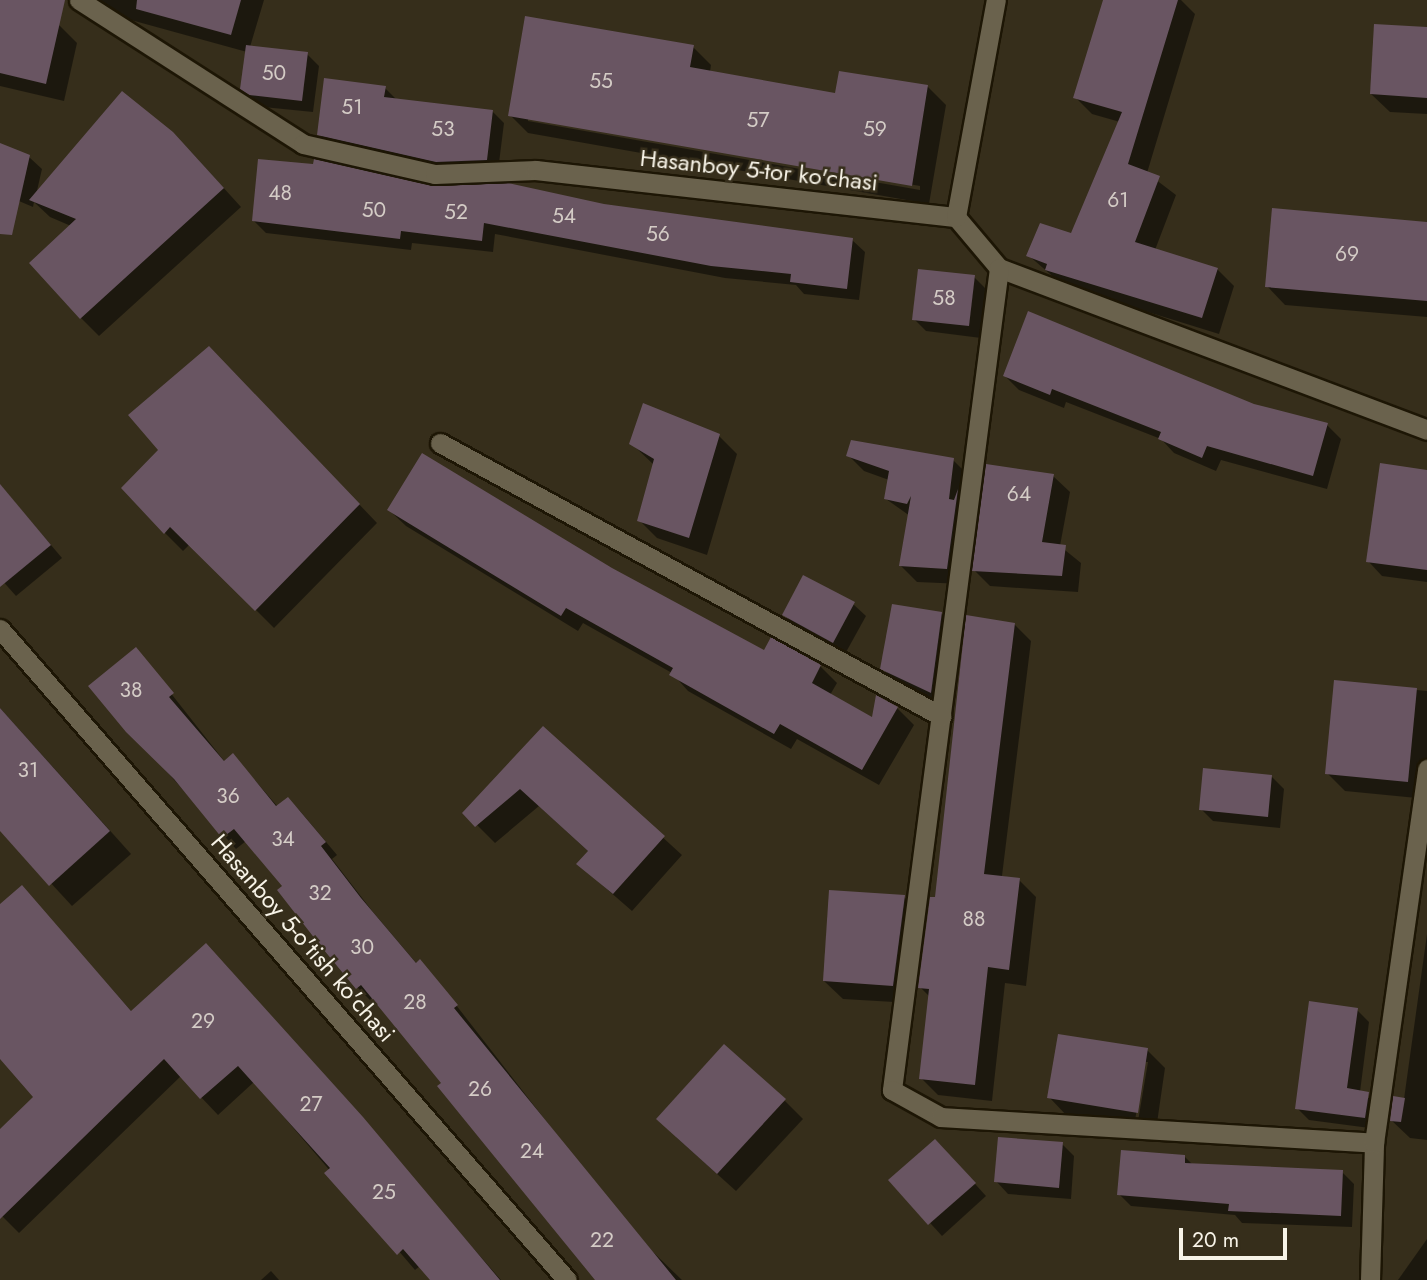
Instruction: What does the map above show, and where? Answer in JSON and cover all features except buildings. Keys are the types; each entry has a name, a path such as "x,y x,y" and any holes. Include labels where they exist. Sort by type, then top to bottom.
{"street":[{"name":"Hasanboy 5-tor ko'chasi","path":"79,0 303,144 435,174 536,170 956,217"},
{"path":"996,0 956,217 999,268 1427,429"},
{"path":"999,268 892,1090 941,1117 1374,1143"},
{"path":"440,443 941,716"},
{"name":"Hasanboy 5-o'tish ko'chasi","path":"0,629 567,1280"},
{"path":"1370,1280 1374,1143 1427,769"}]}
